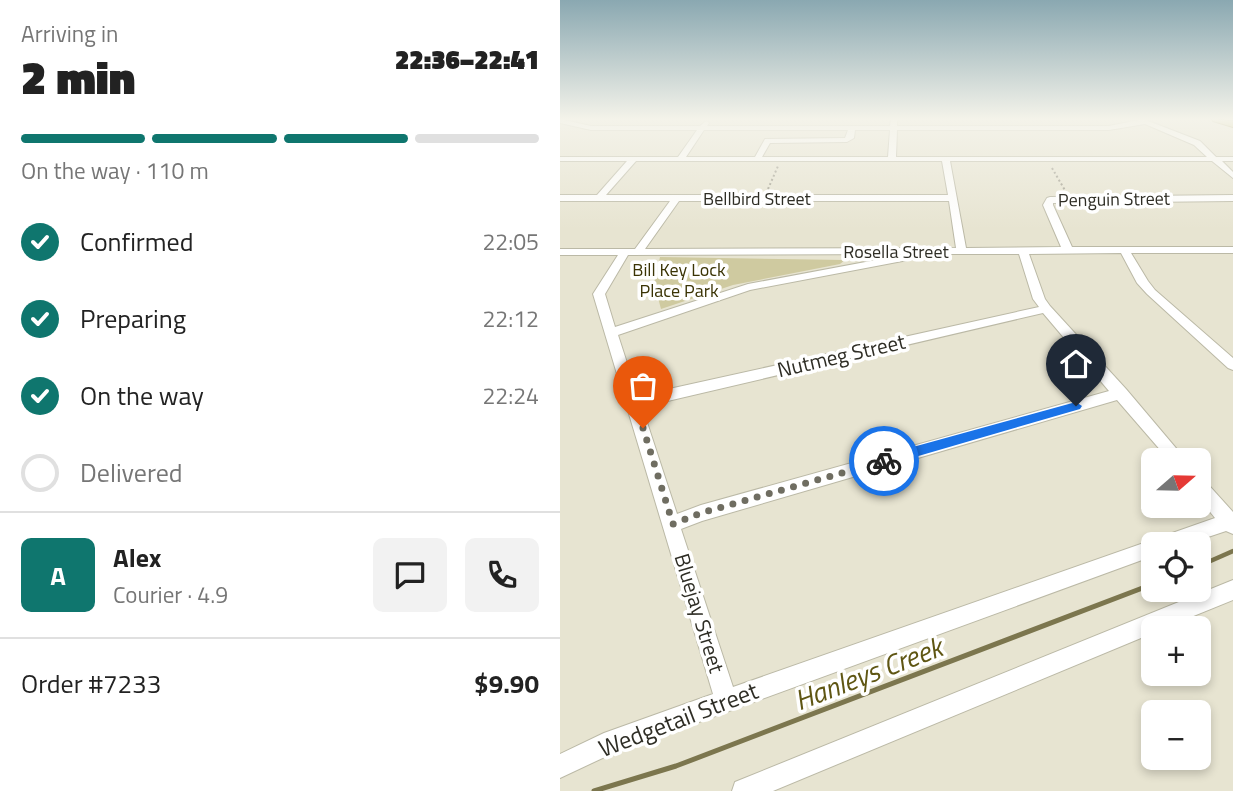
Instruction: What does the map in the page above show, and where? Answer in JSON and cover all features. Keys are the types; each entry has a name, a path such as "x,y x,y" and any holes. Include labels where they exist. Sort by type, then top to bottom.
{"street":[{"path":"1211,156 1233,176"},
{"path":"560,159 1233,159"},
{"path":"946,159 962,251"},
{"path":"599,198 633,160"},
{"name":"Bellbird Street","path":"560,198 954,198"},
{"name":"Penguin Street","path":"1068,251 1048,205 1050,200 1233,198"},
{"path":"632,252 676,199"},
{"name":"Rosella Street","path":"560,251 1232,252"},
{"path":"841,251 853,256 856,261 851,268"},
{"path":"613,332 748,287 940,251"},
{"path":"1023,251 1046,309 1168,448"},
{"path":"1125,251 1151,292 1233,365"},
{"name":"Bluejay Street","path":"632,252 599,294 726,700"},
{"name":"Nutmeg Street","path":"635,404 660,396 1046,309"},
{"path":"673,524 701,513 1121,393"},
{"path":"1199,532 1231,522 1211,500"},
{"name":"Wedgetail Street","path":"560,766 604,746 726,700 1141,551"},
{"path":"755,789 1233,590"}],"path":[{"path":"1048,159 1069,198"},
{"path":"765,198 780,160"}],"green space":[{"name":"Bill Key Lock Place Park","path":"660,257 845,260 840,264 733,285 661,309 654,283"}],"waterway":[{"name":"Hanleys Creek","path":"1211,561 1233,551"},
{"name":"Hanleys Creek","path":"594,791 676,766 1141,589"}],"way so far":[{"path":"643,428 673,524 701,513 884,461"}],"route":[{"path":"884,461 1076,406"}]}
